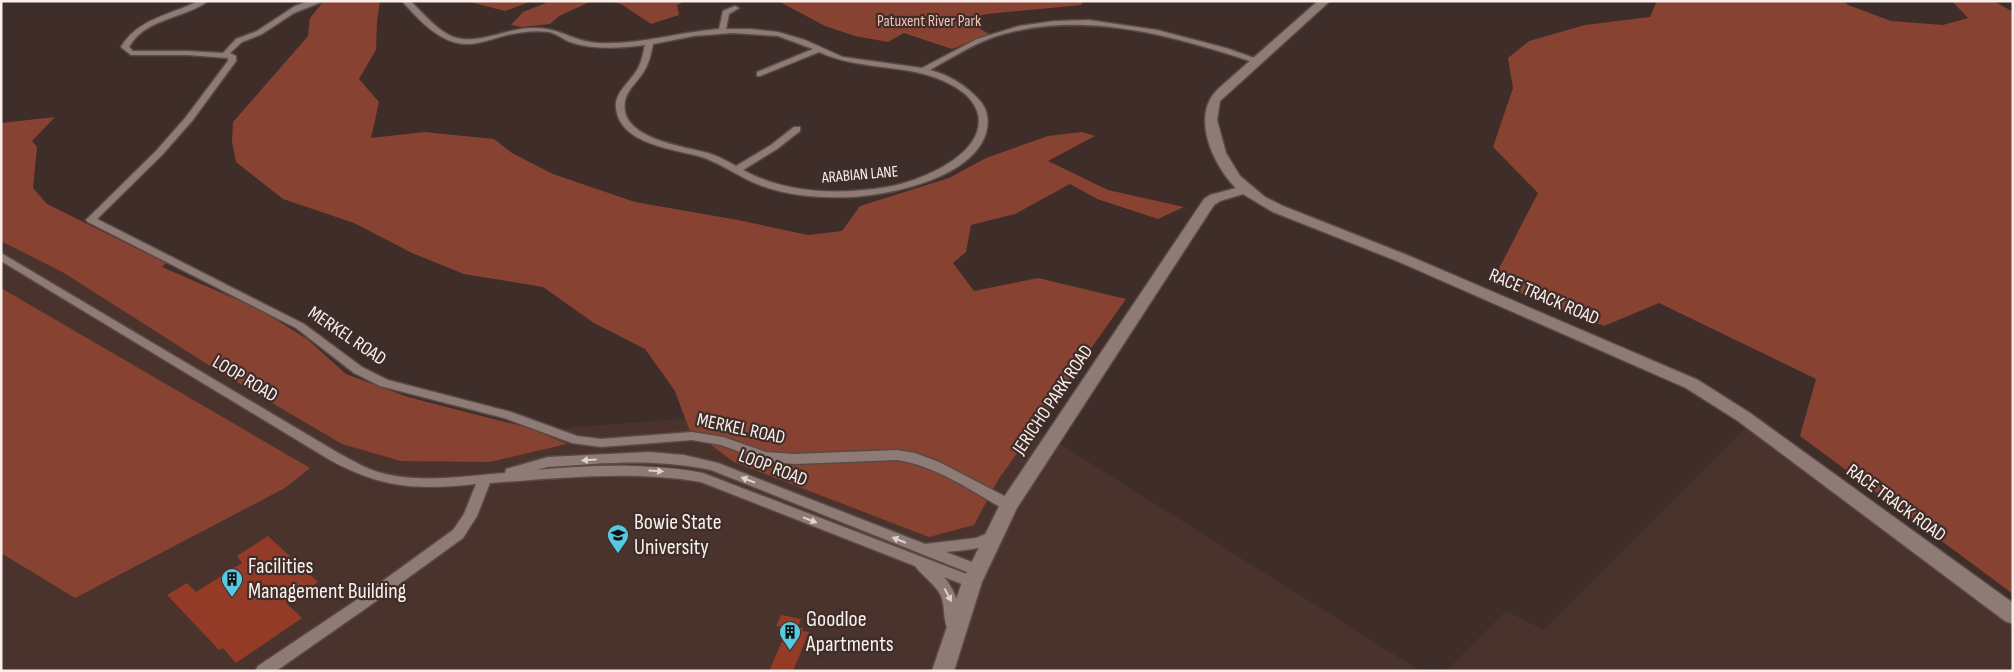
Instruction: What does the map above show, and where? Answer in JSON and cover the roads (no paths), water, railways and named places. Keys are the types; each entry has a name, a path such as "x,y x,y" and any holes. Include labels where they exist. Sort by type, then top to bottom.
{"street":[{"path":"205,1 141,30 128,40 125,47 131,53 187,52 228,56"},
{"name":"MERKEL ROAD","path":"322,1 296,8 263,31 241,39 227,52 228,56 233,58 232,61 189,119 91,220 300,326 358,370 384,383 508,415 576,440 601,442 692,436 723,441 765,456 794,459 897,455 915,458 934,465 1010,505"},
{"path":"405,1 446,36 457,41 475,42 510,32 546,30 557,32 580,43 609,45 649,43"},
{"name":"RACE TRACK ROAD","path":"1325,1 1259,56 1214,101 1212,132 1234,178 1246,190 1264,202 1303,219 1402,258 1692,384 1744,417 2013,615"},
{"path":"722,31 726,13 734,8"},
{"path":"924,70 987,38 1035,26 1077,23 1124,25 1150,29 1259,56"},
{"name":"ARABIAN LANE","path":"722,31 775,34 795,39 818,50 856,62 924,70 947,79 963,89 980,104 985,115 984,128 974,147 964,158 947,169 904,186 857,193 826,194 769,186 714,158 648,140 634,130 624,119 620,109 621,98 642,69 649,43 722,31"},
{"path":"760,74 818,50"},
{"path":"738,169 774,147 797,129"},
{"name":"JERICHO PARK ROAD","path":"944,671 974,576 993,536 1010,505 1212,200 1224,173 1224,160"},
{"path":"1212,200 1246,190"},
{"path":"1212,200 1230,198 1290,218 1303,219"},
{"name":"LOOP ROAD","path":"1,256 360,471 403,482 440,482 614,471 677,472 703,478 974,576"},
{"path":"263,671 360,605 458,534 470,516 485,479"},
{"path":"953,640 952,603 942,584 920,555 978,543 993,536"}],"place":[{"name":"Bowie State University","path":"618,554"},
{"name":"Facilities Management Building","path":"232,598"},
{"name":"Goodloe Apartments","path":"790,651"}],"park label":[{"name":"Patuxent River Park","path":"929,21"}]}
